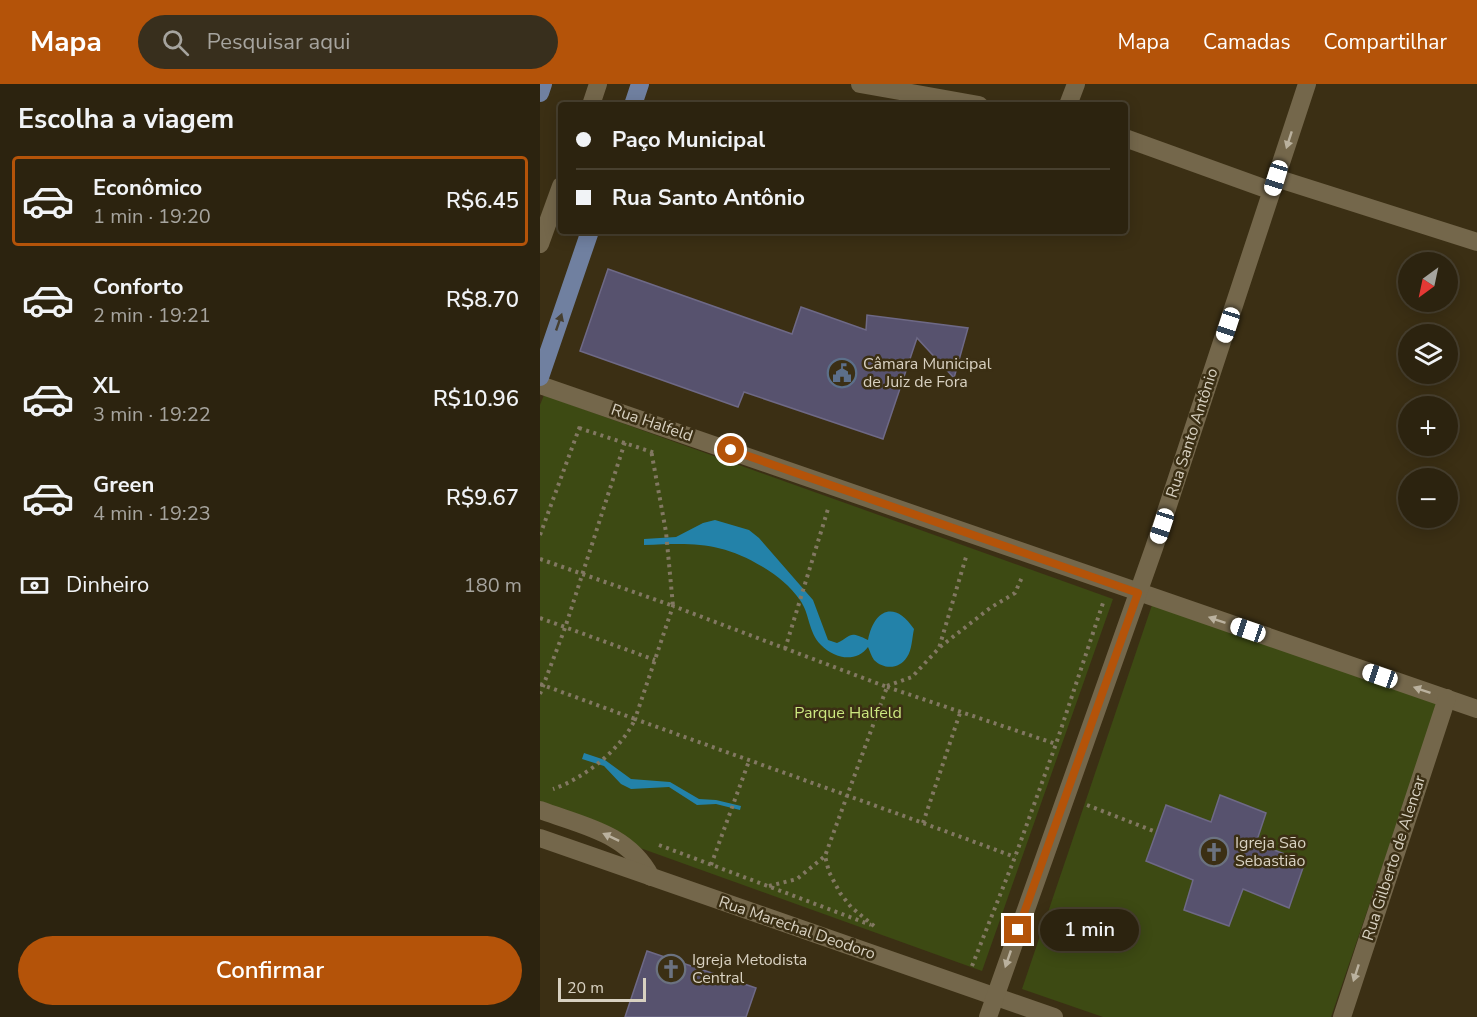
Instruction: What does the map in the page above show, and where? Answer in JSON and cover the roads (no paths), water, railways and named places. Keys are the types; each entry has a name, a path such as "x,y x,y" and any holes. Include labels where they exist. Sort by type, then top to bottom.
{"main road":[{"path":"540,93 543,84"},
{"path":"634,102 640,84"},
{"path":"540,377 589,234"}],"street":[{"path":"592,102 598,84"},
{"path":"860,84 917,89 968,102"},
{"path":"1069,102 1076,84"},
{"name":"Rua Santo Antônio","path":"988,1017 1138,593 1274,185 1301,86"},
{"path":"1128,139 1274,185 1477,242"},
{"path":"540,244 558,194"},
{"name":"Rua Halfeld","path":"540,385 1477,709"},
{"name":"Rua Gilberto de Alencar","path":"1342,1017 1446,698"},
{"path":"540,810 620,841 643,862 651,877"},
{"name":"Rua Marechal Deodoro","path":"540,838 1054,1017"}],"water":[{"path":"715,520 749,530 759,538 813,600 828,640 837,643 848,636 857,635 868,640 871,629 880,615 893,612 900,614 914,629 907,657 896,666 887,667 874,660 868,647 852,657 839,656 827,650 817,640 803,605 788,586 763,567 733,552 691,544 644,545 644,539 676,537 703,523"},
{"path":"584,753 605,760 631,779 670,782 699,799 716,800 741,806 740,810 716,804 697,805 669,787 631,789 621,784 604,766 582,759"}],"place":[{"name":"Câmara Municipal de Juiz de Fora","path":"842,373"},
{"name":"Igreja São Sebastião","path":"1214,852"},
{"name":"Igreja Metodista Central","path":"671,969"}],"park label":[{"name":"Parque Halfeld","path":"848,713"}]}
